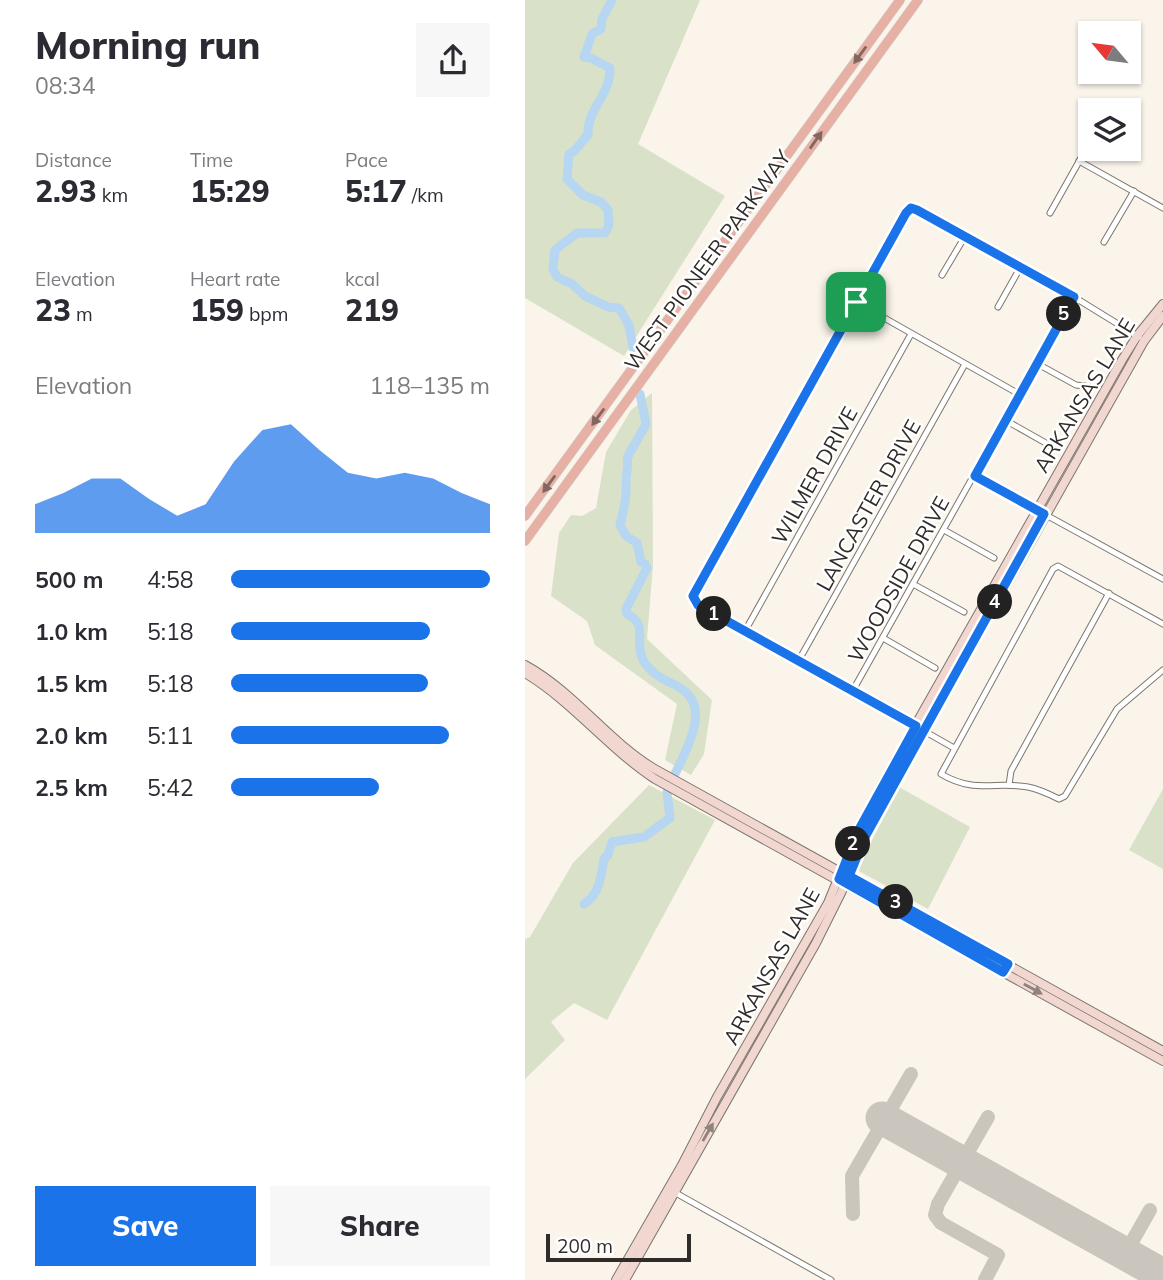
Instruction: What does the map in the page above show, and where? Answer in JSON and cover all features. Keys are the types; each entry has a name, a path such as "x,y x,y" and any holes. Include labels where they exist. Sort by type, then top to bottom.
{"main road":[{"name":"WEST PIONEER PARKWAY","path":"525,516 900,0"},
{"name":"WEST PIONEER PARKWAY","path":"525,541 918,0"},
{"path":"887,18 899,27"},
{"name":"ARKANSAS LANE","path":"621,1279 671,1190 694,1137 844,878 856,835 920,729 1141,338 1163,304"},
{"name":"ARKANSAS LANE","path":"1141,338 1163,316"},
{"path":"525,665 552,681 638,759 926,924 1003,972 1163,1061"},
{"path":"525,673 547,686 642,770 844,878"},
{"path":"926,924 1008,964 1163,1051"},
{"path":"1003,972 1008,964"}],"street":[{"path":"1050,213 1079,161 1163,208"},
{"path":"1104,242 1134,191"},
{"path":"954,748 698,605 693,596 909,209 917,210 1074,297 1141,338"},
{"path":"942,275 964,238"},
{"path":"997,307 1020,268"},
{"name":"WOODSIDE DRIVE","path":"852,692 1074,297"},
{"path":"856,302 1019,394"},
{"name":"WILMER DRIVE","path":"745,631 911,334"},
{"path":"1036,363 1076,384 1086,386"},
{"name":"LANCASTER DRIVE","path":"799,660 965,365"},
{"path":"1005,420 1051,446"},
{"path":"975,476 1163,579"},
{"path":"944,530 994,558"},
{"path":"1163,624 1058,566 1053,569 941,774 976,787 1029,787 1059,799 1065,796 1117,709 1163,670"},
{"path":"913,584 964,612"},
{"path":"1009,785 1011,771 1109,593"},
{"path":"883,638 935,668"},
{"path":"671,1190 831,1280"}],"green space":[{"path":"525,0 700,0 638,144 725,196 624,356 525,298"},
{"path":"652,393 653,565 647,639 712,700 704,754 691,775 665,760 677,704 595,645 587,621 551,596 559,533 571,515 582,516 596,508 606,452 631,410"},
{"path":"649,785 715,820 607,1020 574,1003 551,1022 565,1040 525,1079 525,939 530,937 573,863"},
{"path":"899,787 970,827 928,909 859,871 860,864"},
{"path":"1163,789 1163,869 1129,850"}],"waterway":[{"path":"612,0 602,19 601,29 592,34 584,57 610,68 607,86 591,118 588,135 569,154 567,179 583,195 601,202 608,210 609,225 605,233 577,233 555,250 553,269 557,277 572,284 585,296 608,307 619,308 629,325 633,348"},
{"path":"640,394 646,424 627,458 626,497 620,525 626,536 637,543 641,562 647,568 626,609 627,614 640,628 640,652 646,665 658,676 688,694 694,704 694,728 674,776"},
{"path":"584,904 597,890 604,859 612,842 644,837 670,818 667,792"}],"taxiway":[{"path":"853,1214 852,1176 911,1074"},
{"path":"985,1280 998,1255 941,1223 935,1215 938,1204 988,1117"},
{"path":"1125,1254 1150,1210"}],"runway":[{"path":"882,1118 1163,1275"}],"route":[{"path":"911,208 1074,297 975,476 1044,514 866,835 849,876 1008,964 1003,972 839,879 856,835 916,726 694,602 693,596 856,302 911,208"}]}
